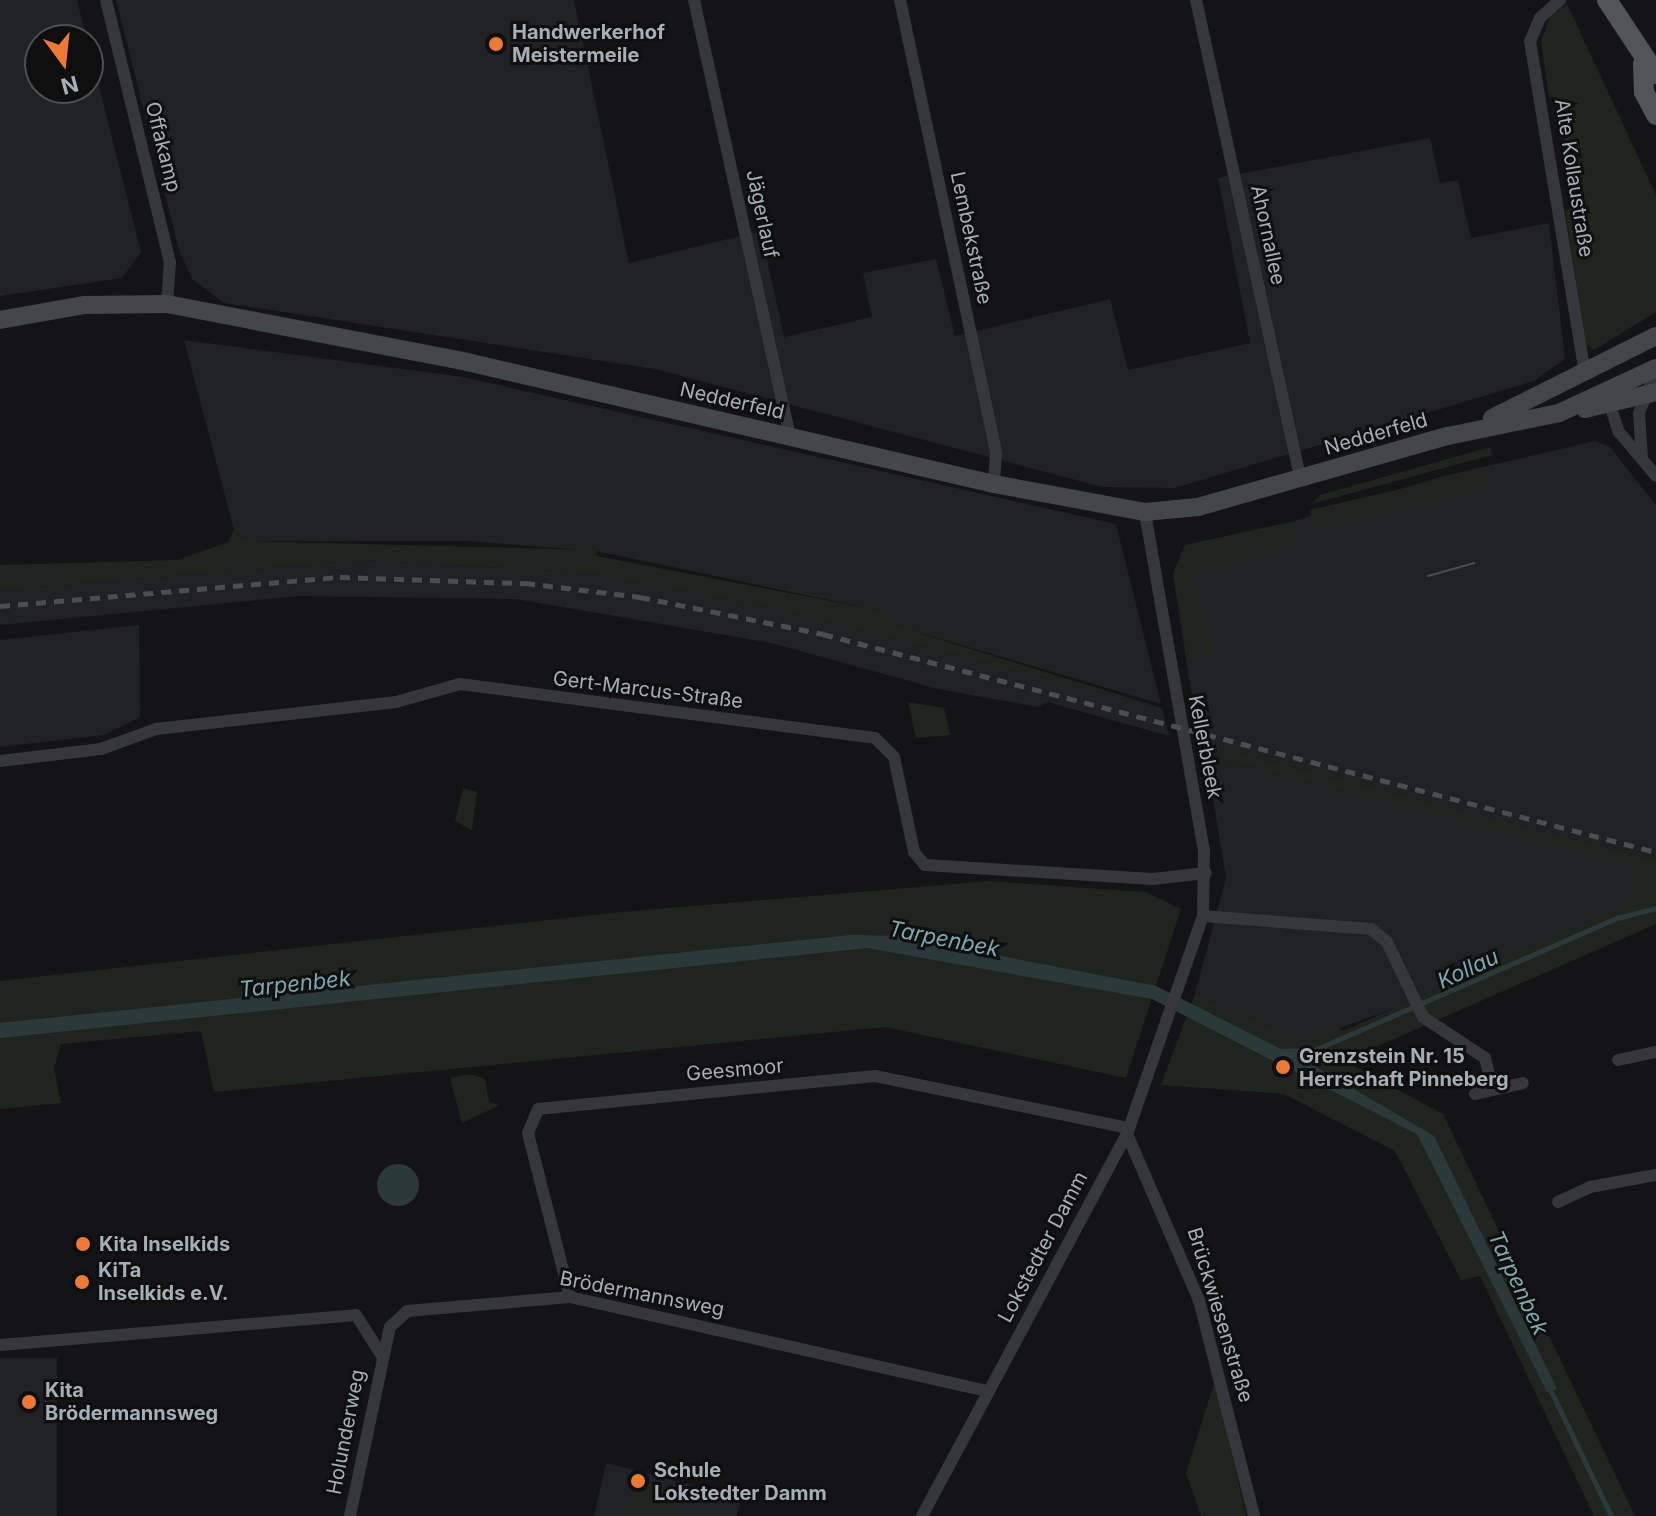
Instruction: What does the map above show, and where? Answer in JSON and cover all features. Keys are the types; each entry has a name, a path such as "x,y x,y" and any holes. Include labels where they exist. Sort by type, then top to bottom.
{"main road":[{"path":"1607,0 1650,69 1644,92 1656,115"},
{"name":"Nedderfeld","path":"0,320 101,303 167,304 467,362 994,484 1145,512 1198,507 1448,436 1559,413 1607,398 1656,370"},
{"name":"Nedderfeld","path":"1448,436 1608,362 1656,336"},
{"path":"1608,362 1607,398 1649,394"}],"street":[{"name":"Offakamp","path":"106,0 170,262 167,304"},
{"name":"Jägerlauf","path":"694,0 790,437"},
{"name":"Lembekstraße","path":"900,0 996,453 994,484"},
{"name":"Ahornallee","path":"1196,0 1300,478"},
{"name":"Alte Kollaustraße","path":"1560,0 1540,18 1530,41 1585,373"},
{"path":"1642,458 1649,394 1656,370"},
{"path":"1607,398 1619,432 1656,476"},
{"name":"Kellerbleek","path":"1145,512 1206,873 1203,916 1178,988"},
{"name":"Gert-Marcus-Straße","path":"0,761 101,749 156,729 396,702 460,684 875,738 894,757 914,852 925,865 1153,879 1206,873"},
{"path":"1203,916 1371,929 1387,942 1411,1001 1423,1017 1485,1058 1493,1090"},
{"name":"Lokstedter Damm","path":"922,1516 1128,1131 1173,1015 1178,988"},
{"path":"1618,1060 1656,1052"},
{"name":"Geesmoor","path":"570,1297 528,1133 538,1109 875,1076 1128,1131"},
{"path":"1475,1094 1523,1083"},
{"name":"Brückwiesenstraße","path":"1128,1131 1199,1300 1254,1516"},
{"path":"1558,1202 1590,1187 1656,1175"},
{"name":"Brödermannsweg","path":"382,1356 390,1327 407,1311 570,1297 988,1391"},
{"path":"0,1345 356,1315 382,1356"},
{"name":"Holunderweg","path":"350,1516 382,1356"}],"shaded area":[{"path":"0,0 77,0 83,24 24,24 24,104 103,104 141,252 122,278 0,296"},
{"path":"116,0 574,0 629,263 761,231 784,337 872,317 863,273 936,259 955,336 1110,299 1128,370 1250,343 1218,178 1430,138 1440,183 1458,180 1471,238 1549,223 1565,359 1534,381 1175,488 1102,487 655,369 224,303 192,279 179,250"},
{"path":"1567,4 1656,195 1656,312 1594,350 1586,344 1565,211 1574,207 1559,99 1549,97 1541,41 1550,17"},
{"path":"184,340 463,377 1116,524 1161,704 893,625 886,612 596,551 467,541 246,541 234,530"},
{"path":"1595,441 1610,447 1656,505 1656,860 1199,743 1173,575 1185,545 1234,539 1440,477"},
{"path":"1490,447 1492,455 1311,504 1320,495"},
{"path":"1483,470 1487,488 1314,528 1310,510"},
{"path":"1291,522 1297,542 1190,575 1214,653 1190,660 1173,575 1185,545"},
{"path":"234,530 246,541 596,550 597,556 887,612 893,625 1162,708 758,604 576,572 364,560 0,590 0,565 178,560 228,542"},
{"path":"364,560 576,572 758,604 1162,708 1169,736 1047,702 1038,707 938,689 771,643 516,599 299,596 0,625 0,590"},
{"path":"139,625 140,717 104,735 0,747 0,640"},
{"path":"908,702 944,708 950,735 916,738"},
{"path":"1199,743 1656,860 1656,924 1344,1061 1443,1114 1635,1516 1594,1516 1480,1276 1461,1280 1395,1151 1284,1094 1161,1085 1195,994 1303,1041 1336,1027 1343,1031 1628,904 1638,866 1207,756"},
{"path":"1206,756 1639,865 1629,904 1418,1000 1303,1041 1195,994 1226,878"},
{"path":"463,788 477,792 472,830 455,821"},
{"path":"988,881 1146,892 1181,909 1126,1078 885,1027 214,1092 201,1031 61,1044 54,1068 61,1103 0,1109 0,981 611,913"},
{"path":"851,935 897,936 1156,986 1281,1049 1305,1048 1316,1067 1434,1136 1557,1389 1547,1392 1417,1134 1152,999 867,948 0,1038 0,1023"},
{"path":"470,1074 485,1079 489,1102 500,1105 462,1123 450,1078"},
{"path":"398,1164 413,1170 419,1185 413,1200 398,1206 383,1200 377,1185 383,1170"},
{"name":"Kita Brödermannsweg","path":"0,1358 57,1358 57,1516 0,1516"},
{"path":"1215,1380 1246,1516 1201,1516 1186,1473"},
{"name":"Schule Lokstedter Damm","path":"606,1463 742,1498 737,1516 594,1516"},
{"path":"637,1484 682,1496 676,1516 630,1511"}],"waterway":[{"name":"Kollau","path":"1303,1055 1617,918 1656,908"},
{"name":"Tarpenbek","path":"1549,1387 1611,1516"}],"tram line":[{"path":"1428,576 1474,563"}],"railway":[{"path":"0,606 340,577 525,583 640,597 823,634 1656,852"}],"place":[{"name":"Handwerkerhof Meistermeile","path":"496,44"},
{"name":"Grenzstein Nr. 15 Herrschaft Pinneberg","path":"1283,1067"},
{"name":"Kita Inselkids","path":"83,1244"},
{"name":"KiTa Inselkids e.V.","path":"82,1282"},
{"name":"Kita Brödermannsweg","path":"29,1402"},
{"name":"Schule Lokstedter Damm","path":"638,1481"}]}
